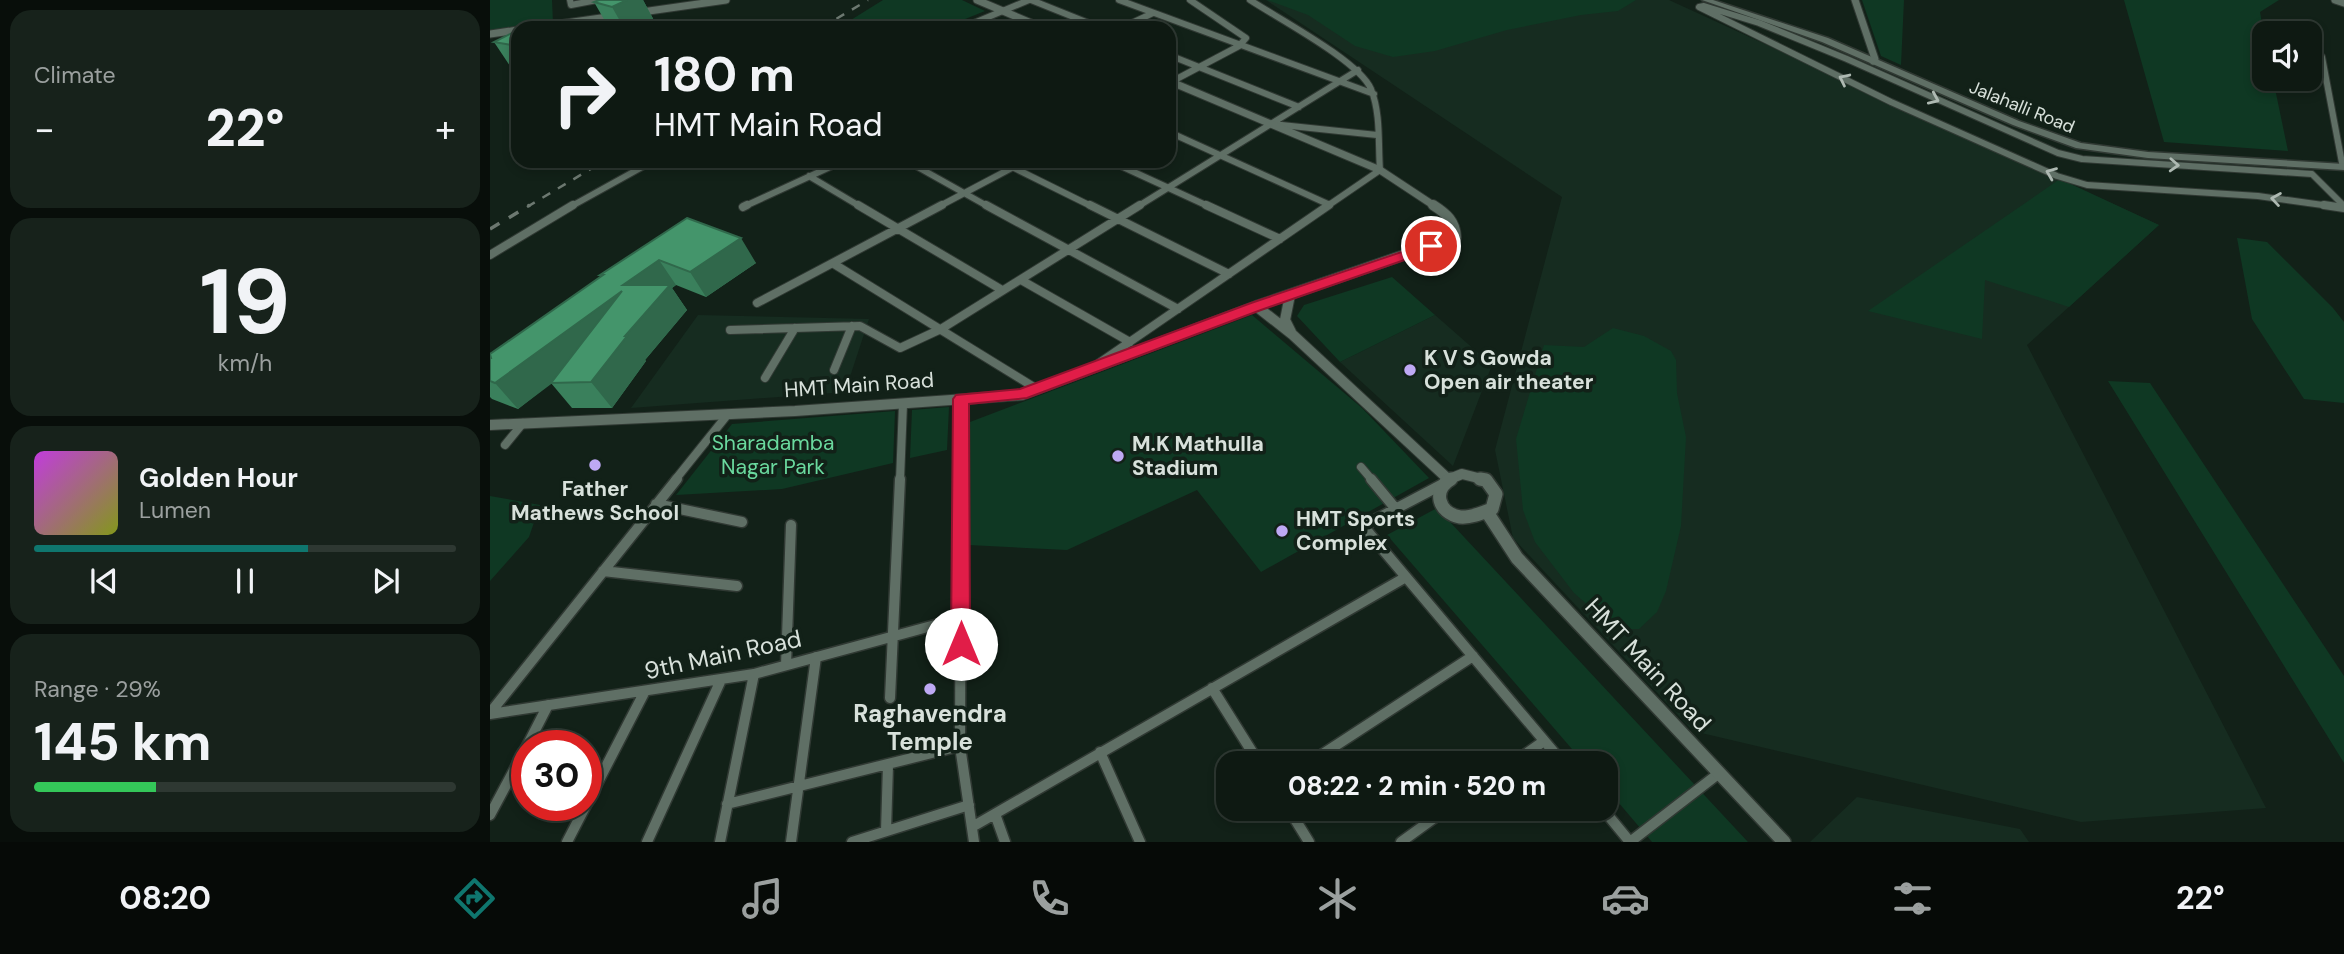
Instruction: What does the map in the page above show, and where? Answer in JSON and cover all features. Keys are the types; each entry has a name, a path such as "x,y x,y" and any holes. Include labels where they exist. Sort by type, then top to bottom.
{"main road":[{"name":"Jalahalli Road","path":"1706,0 1814,36 2019,123 2078,144 2343,164"},
{"path":"1714,0 1835,41 1874,60"}],"street":[{"path":"570,0 571,5 597,0"},
{"path":"574,21 692,2 726,0"},
{"path":"977,0 1026,21"},
{"path":"978,21 1030,0 1083,21"},
{"path":"1119,0 1174,21"},
{"path":"1176,79 1239,46 1246,38 1190,0"},
{"path":"1086,372 1380,170 1374,94 1367,78 1250,0"},
{"path":"1855,0 1874,60"},
{"path":"2335,0 2344,3"},
{"path":"1704,6 1759,23 2058,153 2094,160 2312,174 2343,206 2087,185 2057,176 1891,102 1699,7 1704,6"},
{"path":"1136,21 1153,13"},
{"path":"1176,22 1337,83 1374,94"},
{"path":"1743,30 1759,23"},
{"path":"490,34 511,31"},
{"path":"2322,57 2343,164"},
{"path":"1176,58 1298,107"},
{"path":"730,330 852,326 872,331 901,348 941,330 1358,70"},
{"name":"HMT Main Road","path":"490,425 728,414 1022,395 1256,306 1457,237 1455,225 1445,213 1380,170 1176,84"},
{"path":"1272,124 1377,135"},
{"path":"1176,135 1330,205"},
{"path":"490,255 640,168"},
{"path":"743,207 827,168"},
{"path":"919,168 1067,251 1178,309"},
{"path":"757,303 1012,168 1229,274"},
{"path":"1125,168 1280,239"},
{"path":"809,176 1002,290"},
{"path":"2317,203 2343,206"},
{"path":"834,264 1037,389"},
{"path":"1021,279 1130,342"},
{"path":"1290,295 1285,320 1293,335"},
{"path":"1256,306 1293,335 1445,482"},
{"path":"834,370 852,326"},
{"path":"765,378 795,328"},
{"path":"961,399 960,746 974,842"},
{"path":"890,698 903,404"},
{"path":"490,713 728,414"},
{"path":"505,445 523,424"},
{"path":"1361,467 1395,508"},
{"path":"1445,482 1438,500 1449,514 1468,519 1487,512 1496,502 1496,494 1486,480 1472,474 1445,482 1363,526 1553,751"},
{"path":"656,504 742,522"},
{"name":"HMT Main Road","path":"1487,512 1517,558 1783,842"},
{"path":"786,666 791,525"},
{"path":"603,571 737,586"},
{"path":"972,827 1406,577"},
{"name":"9th Main Road","path":"490,713 645,693 754,674 961,618"},
{"path":"1327,751 1473,656"},
{"path":"791,842 816,657"},
{"path":"720,842 754,674"},
{"path":"647,842 721,680"},
{"path":"1212,688 1251,751"},
{"path":"567,842 645,693"},
{"path":"535,730 548,705"},
{"path":"1530,751 1545,741"},
{"path":"727,804 960,746"},
{"path":"1100,752 1140,842"},
{"path":"886,831 888,765"},
{"path":"1613,821 1630,842 1718,774"},
{"path":"490,816 511,776"},
{"path":"852,842 969,805"},
{"path":"995,814 1005,842"},
{"path":"1296,821 1309,842"},
{"path":"1401,842 1430,821"}],"shaded area":[{"path":"1266,0 1669,0 2159,225 2027,345 2266,808 2081,822 1693,731 1513,538 1495,450 1562,197"},
{"path":"698,315 869,319 845,392 631,408"},
{"path":"1435,315 1492,365 1453,466 1340,362"},
{"path":"1857,797 2020,829 2029,842 1810,842"}],"green space":[{"path":"490,0 552,0 553,21 511,21 511,29 490,32"},
{"path":"883,0 962,0 985,11 960,21 849,21"},
{"path":"1267,0 1636,0 1618,11 1581,15 1507,30 1435,51 1393,57 1355,46 1308,15"},
{"path":"1862,0 1904,0 1901,65 1881,56"},
{"path":"2124,0 2279,0 2260,12 2262,21 2252,21 2252,91 2276,91 2288,151 2164,142"},
{"path":"2060,179 2159,225 2069,307 1985,280 1982,339 1868,311"},
{"path":"2237,238 2267,242 2344,322 2344,403 2304,399 2252,319"},
{"path":"1392,277 1435,315 1340,362 1297,316 1304,305"},
{"name":"M.K Mathulla Stadium","path":"1252,315 1362,408 1429,478 1261,572 1197,490 1067,550 969,545 970,422"},
{"path":"1613,328 1644,336 1671,351 1676,360 1677,393 1686,437 1681,526 1666,591 1657,612 1639,629 1605,620 1574,593 1535,542 1523,510 1516,439 1544,345 1584,347"},
{"path":"2108,381 2150,383 2344,676 2344,763"},
{"path":"949,407 947,450 910,458 912,410"},
{"name":"Sharadamba Nagar Park","path":"895,411 893,463 782,489 676,495 732,424"},
{"path":"490,496 540,505 529,537 490,581"},
{"path":"1437,508 1748,842 1652,842 1618,802 1618,751 1574,751 1387,535"}],"building":[{"path":"627,0 612,7 594,2"},
{"path":"511,34 511,45 494,42"},
{"path":"687,218 741,238 690,272 659,260 623,285 670,285 625,336 591,382 551,383 622,291 495,383 490,381 490,354 603,275 600,275"}],"railway":[{"path":"833,21 868,0"},
{"path":"527,207 592,168"},
{"path":"490,229 530,205"}],"place":[{"name":"K V S Gowda Open air theater","path":"1410,370"},
{"name":"M.K Mathulla Stadium","path":"1118,456"},
{"name":"Father Mathews School","path":"595,465"},
{"name":"HMT Sports Complex","path":"1282,531"},
{"name":"Raghavendra Temple","path":"930,689"}],"route":[{"path":"961,644 961,399 1022,395 1256,306 1431,246"}]}
